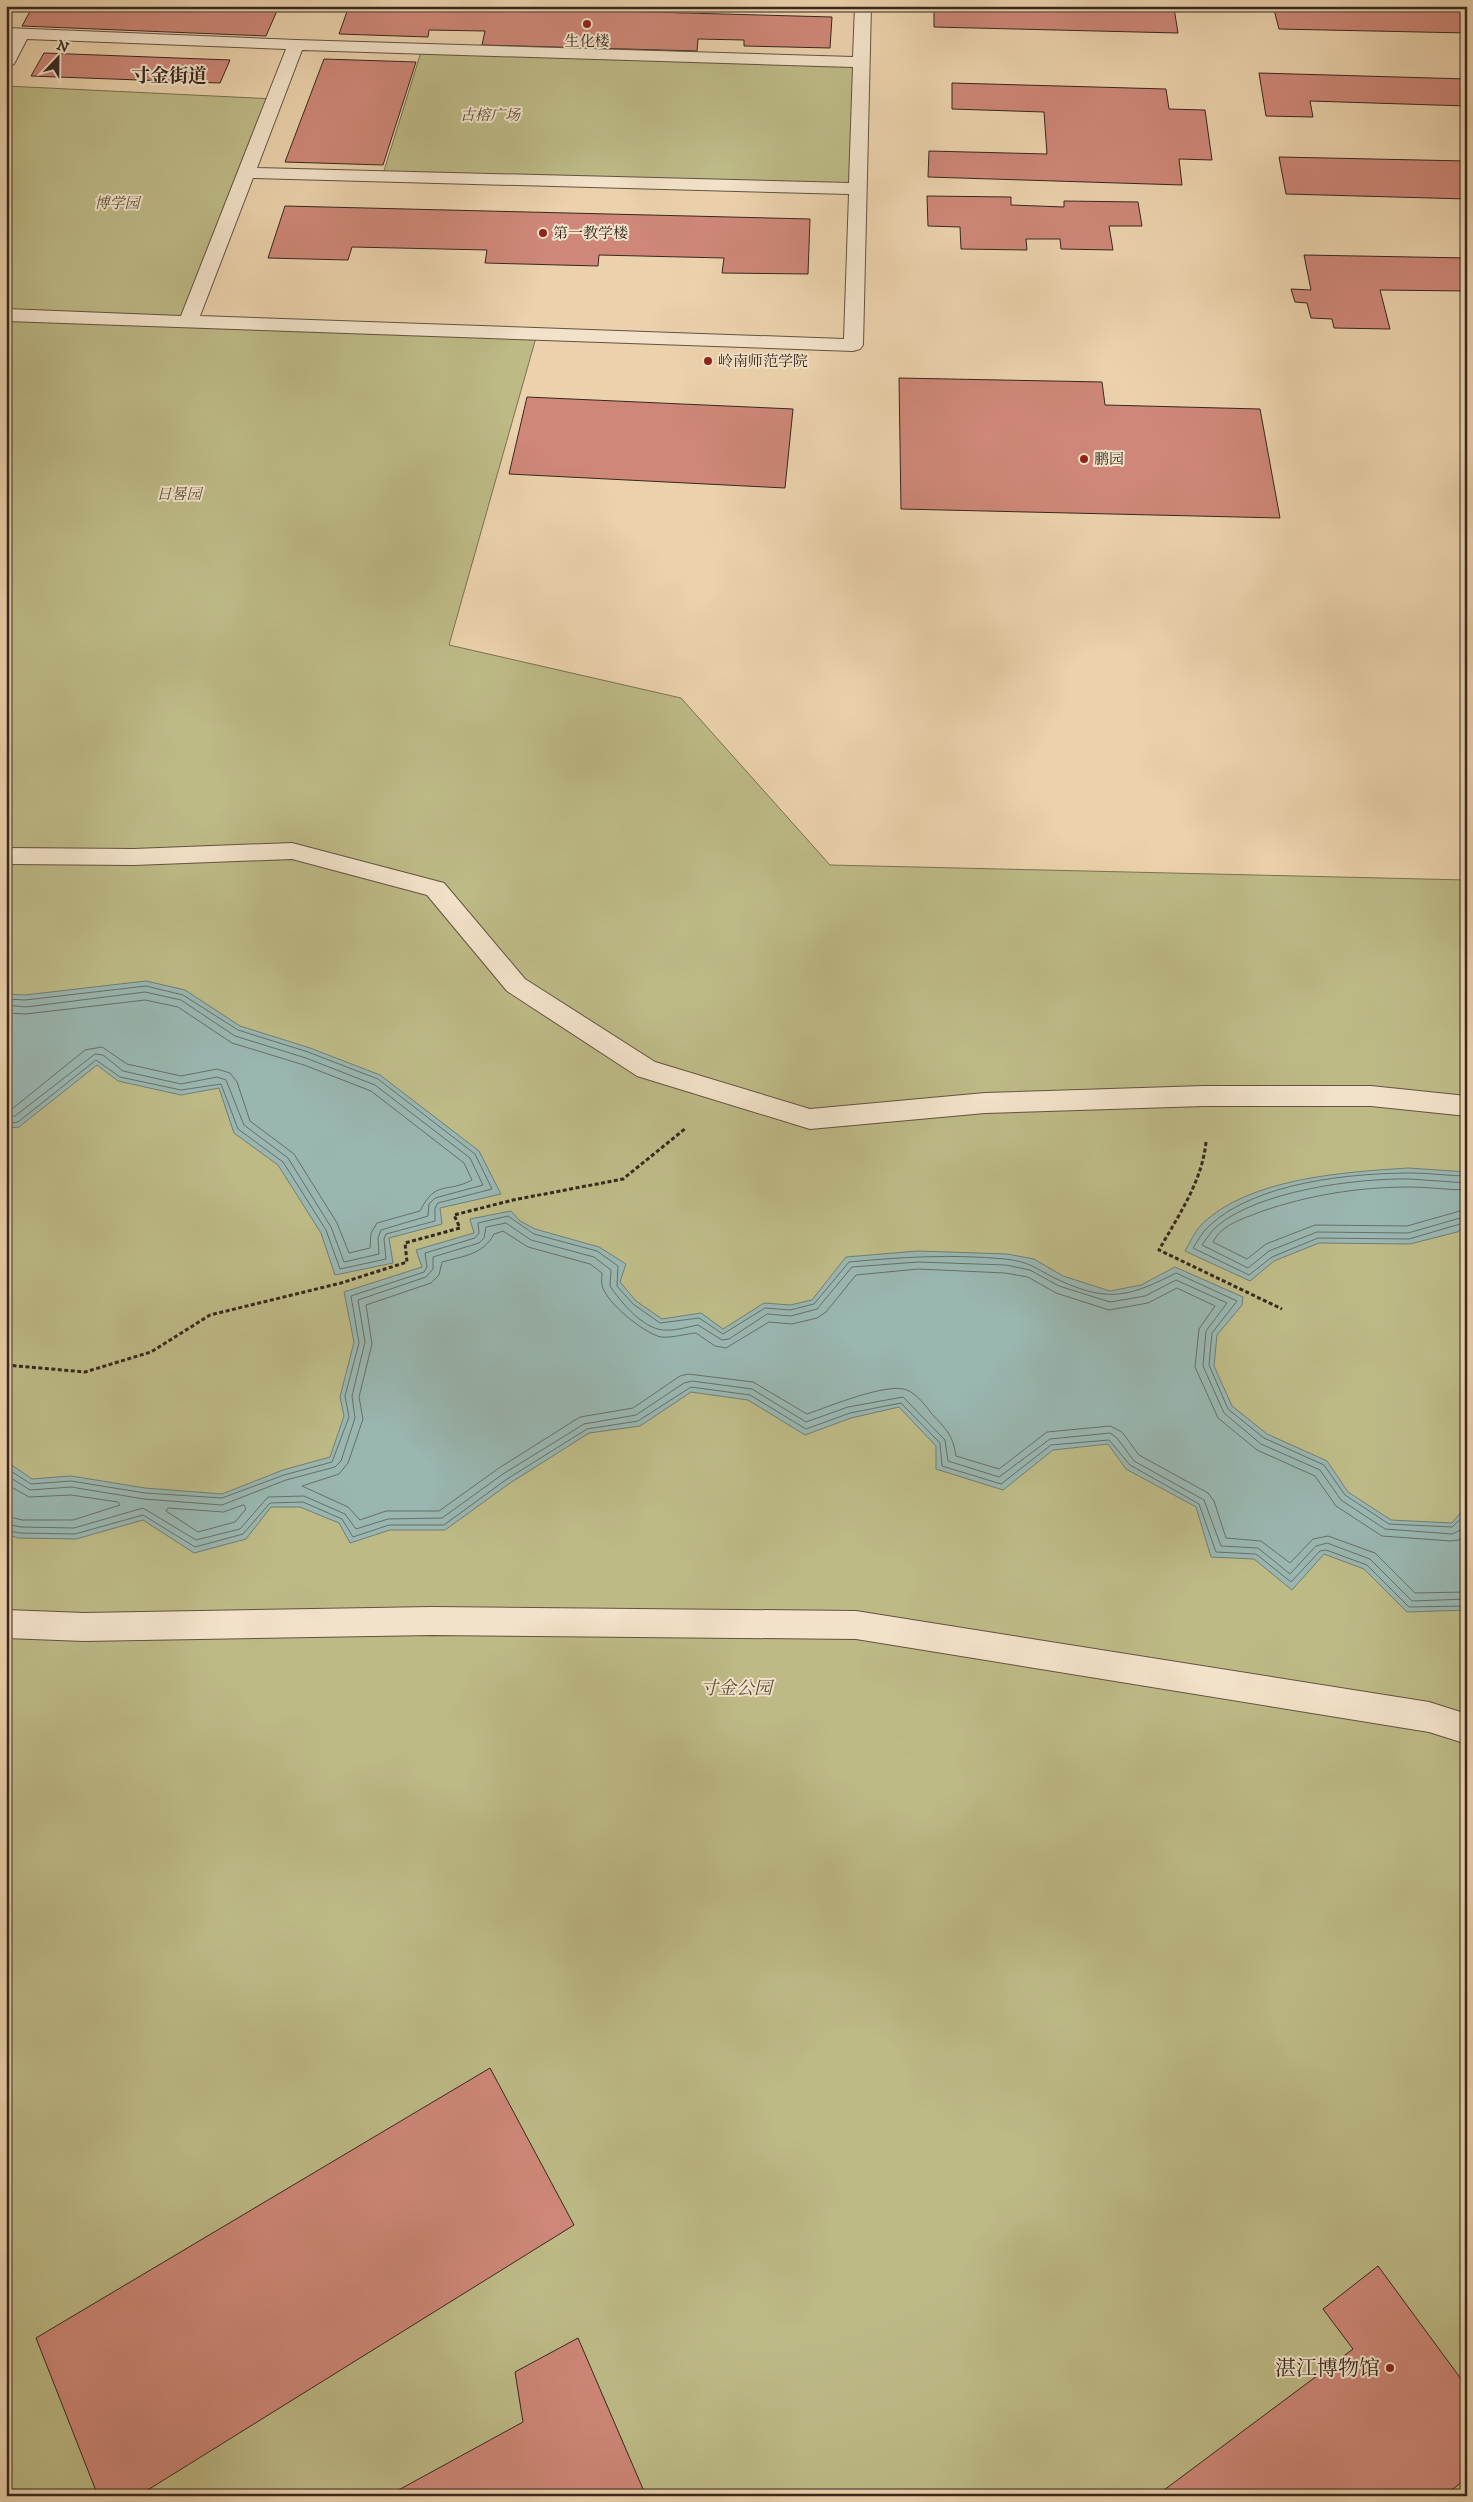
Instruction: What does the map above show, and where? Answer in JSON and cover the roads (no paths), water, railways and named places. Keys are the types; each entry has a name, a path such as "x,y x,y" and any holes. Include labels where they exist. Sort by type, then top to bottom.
{"street":[{"path":"6,315 853,345 863,6"},
{"path":"6,64 14,34 296,45 861,62"},
{"path":"188,322 296,45"},
{"path":"246,173 858,189"},
{"path":"6,856 134,857 292,851 435,888 516,985 646,1069 810,1119 985,1103 1204,1096 1371,1096 1467,1106"},
{"path":"6,1624 84,1626 442,1622 856,1625 1429,1717 1467,1729"}],"water":[{"path":"146,981 185,990 240,1026 310,1048 380,1075 479,1151 501,1194 440,1208 442,1224 389,1238 393,1263 335,1275 321,1233 278,1165 234,1133 219,1088 181,1095 118,1081 97,1065 19,1127 6,1128 6,994 25,995"},
{"path":"1408,1168 1467,1172 1467,1226 1457,1232 1410,1244 1319,1243 1274,1261 1250,1281 1185,1251 1201,1225 1221,1209 1244,1197 1298,1180 1327,1175"},
{"path":"511,1211 520,1221 535,1229 599,1247 626,1264 620,1282 636,1301 662,1319 701,1313 723,1329 764,1303 790,1305 812,1300 846,1257 918,1251 1007,1254 1034,1259 1063,1276 1110,1291 1141,1285 1175,1267 1243,1297 1242,1305 1217,1335 1214,1366 1232,1406 1267,1434 1327,1461 1348,1492 1391,1520 1452,1523 1467,1505 1467,1610 1407,1612 1364,1569 1324,1554 1292,1590 1254,1559 1211,1557 1196,1507 1126,1469 1108,1444 1053,1450 1003,1490 936,1469 936,1446 899,1407 851,1418 805,1435 748,1400 691,1392 640,1426 589,1433 510,1483 445,1530 390,1530 350,1543 339,1523 300,1507 271,1507 246,1539 194,1553 143,1520 76,1539 18,1538 6,1534 6,1461 32,1479 71,1476 145,1488 222,1494 283,1470 330,1457 344,1416 340,1397 354,1342 344,1292 422,1267 416,1250 474,1233 470,1219"}],"place":[{"name":"生化楼","path":"587,24"},
{"name":"第一教学楼","path":"543,233"},
{"name":"岭南师范学院","path":"708,361"},
{"name":"鹏园","path":"1084,459"},
{"name":"湛江博物馆","path":"1390,2368"}],"district":[{"name":"寸金街道","path":"169,75"}],"park label":[{"name":"古榕广场","path":"490,115"},
{"name":"博学园","path":"117,203"},
{"name":"日晷园","path":"179,494"},
{"name":"寸金公园","path":"736,1688"}]}
